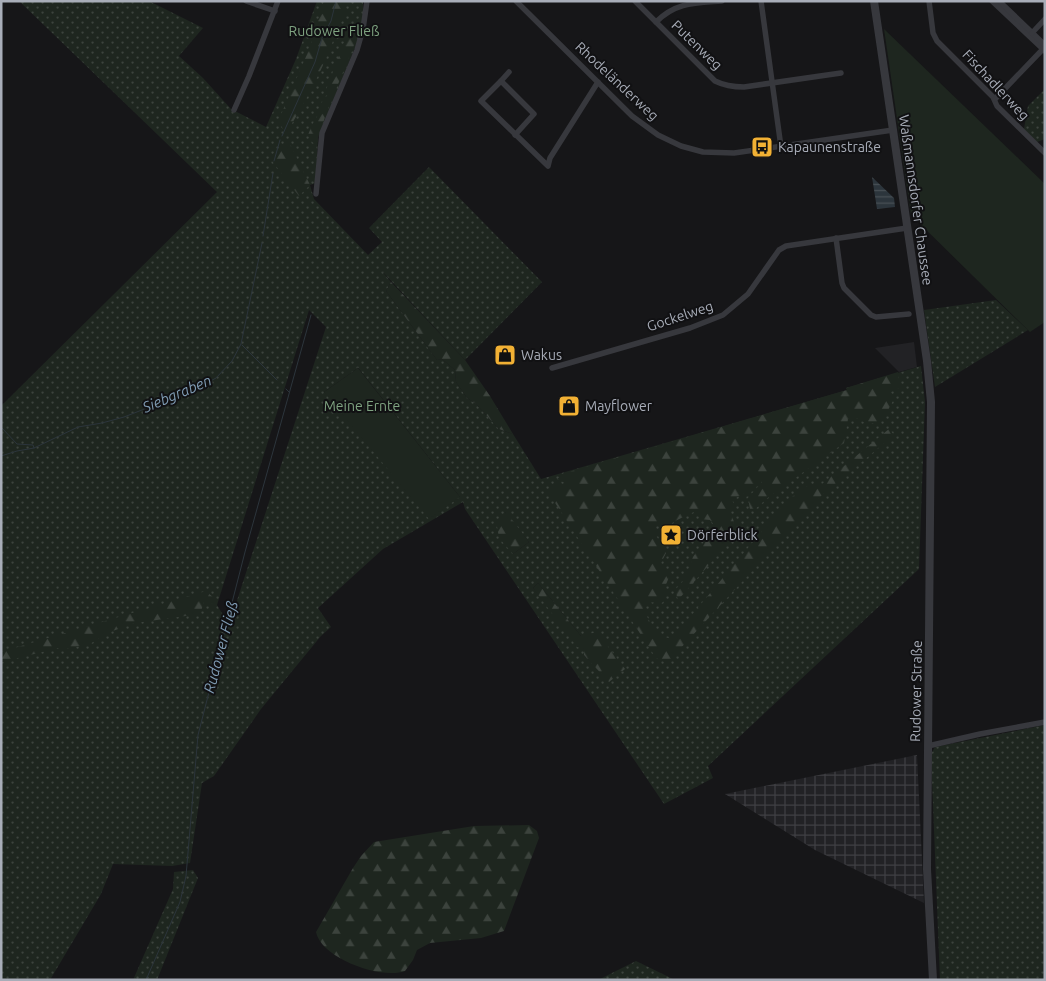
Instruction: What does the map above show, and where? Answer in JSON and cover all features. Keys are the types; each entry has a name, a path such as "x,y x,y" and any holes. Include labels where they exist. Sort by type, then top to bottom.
{"street":[{"path":"246,1 275,11"},
{"path":"234,110 278,1"},
{"path":"316,194 318,158 322,133 358,44 365,21 367,1"},
{"name":"Rhodeländerweg","path":"516,1 645,126 658,135 681,146 697,151 734,153 893,130"},
{"name":"Putenweg","path":"634,1 715,80 723,84 732,87 841,73"},
{"path":"656,22 679,3 722,1"},
{"path":"761,1 781,147"},
{"name":"Waßmannsdorfer Chaussee","path":"874,1 927,361 931,402"},
{"name":"Fischadlerweg","path":"928,1 933,33 937,41 995,99 997,106 1045,153"},
{"path":"992,1 1044,49"},
{"path":"1000,1 1032,33 1044,49"},
{"path":"1032,33 1045,19"},
{"path":"995,99 1044,49"},
{"path":"509,72 482,101 548,166 550,158 598,82"},
{"path":"501,82 534,114 515,135"},
{"name":"Gockelweg","path":"552,368 716,318 730,310 748,294 782,247 790,244 907,228"},
{"path":"836,238 844,288 876,318 909,314"},
{"name":"Rudower Straße","path":"931,402 927,869 933,980"},
{"path":"928,746 1044,722"}],"shaded area":[{"path":"872,177 894,198 895,207 877,209"},
{"path":"914,342 917,367 899,372 875,348"},
{"path":"917,755 924,903 815,850 725,794"}],"green space":[{"path":"19,1 149,1 203,28 179,56 203,78 231,109 266,127 296,59 317,1 363,1 363,23 359,38 318,137 316,183 310,185 314,199 368,255 382,242 369,228 429,167 542,282 465,360 381,270 391,282 386,291 437,360 442,359 455,370 456,382 467,398 475,403 499,429 513,434 541,479 847,390 846,388 921,366 925,402 919,569 708,766 713,778 664,804 465,509 463,502 383,549 318,608 331,627 321,636 261,709 214,776 202,783 190,863 172,866 113,864 101,894 50,980 1,980 1,406 217,192","holes":["309,310 326,327 229,625 217,605","356,365 460,497 324,392 358,368","505,512 529,542 513,554","538,583 581,636 610,681 584,655 584,649 533,588"]},
{"path":"324,1 345,1 347,14 338,29 313,85 287,132 277,124 310,47"},
{"path":"884,29 1045,184 1045,322 1030,332 911,215"},
{"path":"360,31 329,106 318,142 313,143 308,135 319,113 320,105 327,94 327,87 347,35"},
{"path":"1045,89 1045,139 1037,142 1024,129 1028,106"},
{"path":"289,142 310,185 299,196 269,157"},
{"path":"391,282 465,360 513,434 499,429 475,403 467,398 456,382 455,370 442,359 437,360 386,291"},
{"path":"996,300 1028,330 935,387 924,310"},
{"name":"Meine Ernte","path":"358,368 460,497 429,519 324,392"},
{"name":"Dörferblick","path":"898,372 900,388 890,392 895,397 887,412 879,421 869,423 853,416 848,419 844,443 770,496 753,511 750,510 749,503 746,500 762,482 760,480 747,492 732,500 734,504 730,511 734,522 730,541 678,600 675,590 685,579 693,557 715,526 710,520 700,519 696,511 675,521 663,530 660,524 652,528 666,553 661,563 670,575 664,589 666,598 662,603 647,602 643,609 657,635 672,639 688,624 691,616 789,499 809,485 822,484 889,429 894,435 823,494 667,663 656,658 550,495 552,487 567,484 557,479 572,471 847,390 846,388"},
{"path":"506,512 529,542 513,554 499,538 497,526"},
{"path":"538,583 581,636 597,632 625,669 609,682 584,655 584,649 577,647 533,588"},
{"path":"206,591 215,599 217,605 204,602 200,614 135,623 107,633 90,644 66,649 58,648 2,662 1,652"},
{"path":"1045,725 1045,980 940,980 931,754 935,747"},
{"path":"529,825 537,831 539,838 504,931 481,938 430,943 417,950 405,971 394,973 353,965 340,958 320,942 316,932 353,868 374,842 474,826"},
{"path":"193,870 198,878 157,980 133,980 173,889 174,872"},
{"path":"636,961 675,980 598,980"}],"waterway":[{"name":"Rudower Fließ","path":"282,136 315,62 322,38 331,21 336,1"},
{"name":"Siebgraben","path":"274,161 280,140"},
{"name":"Siebgraben","path":"263,236 273,173"},
{"name":"Siebgraben","path":"1,456 34,448 78,427 124,417 198,388 216,378 232,361 241,344 262,243"},
{"name":"Rudower Fließ","path":"146,980 180,902 186,876 198,735 245,552 311,315"},
{"path":"242,345 277,380"},
{"name":"Rudower Fließ","path":"286,389 289,392"},
{"path":"1,427 17,444 33,445 34,448"}],"place":[{"name":"Kapaunenstraße","path":"762,147"},
{"name":"Wakus","path":"505,355"},
{"name":"Mayflower","path":"569,406"},
{"name":"Dörferblick","path":"671,535"}]}
